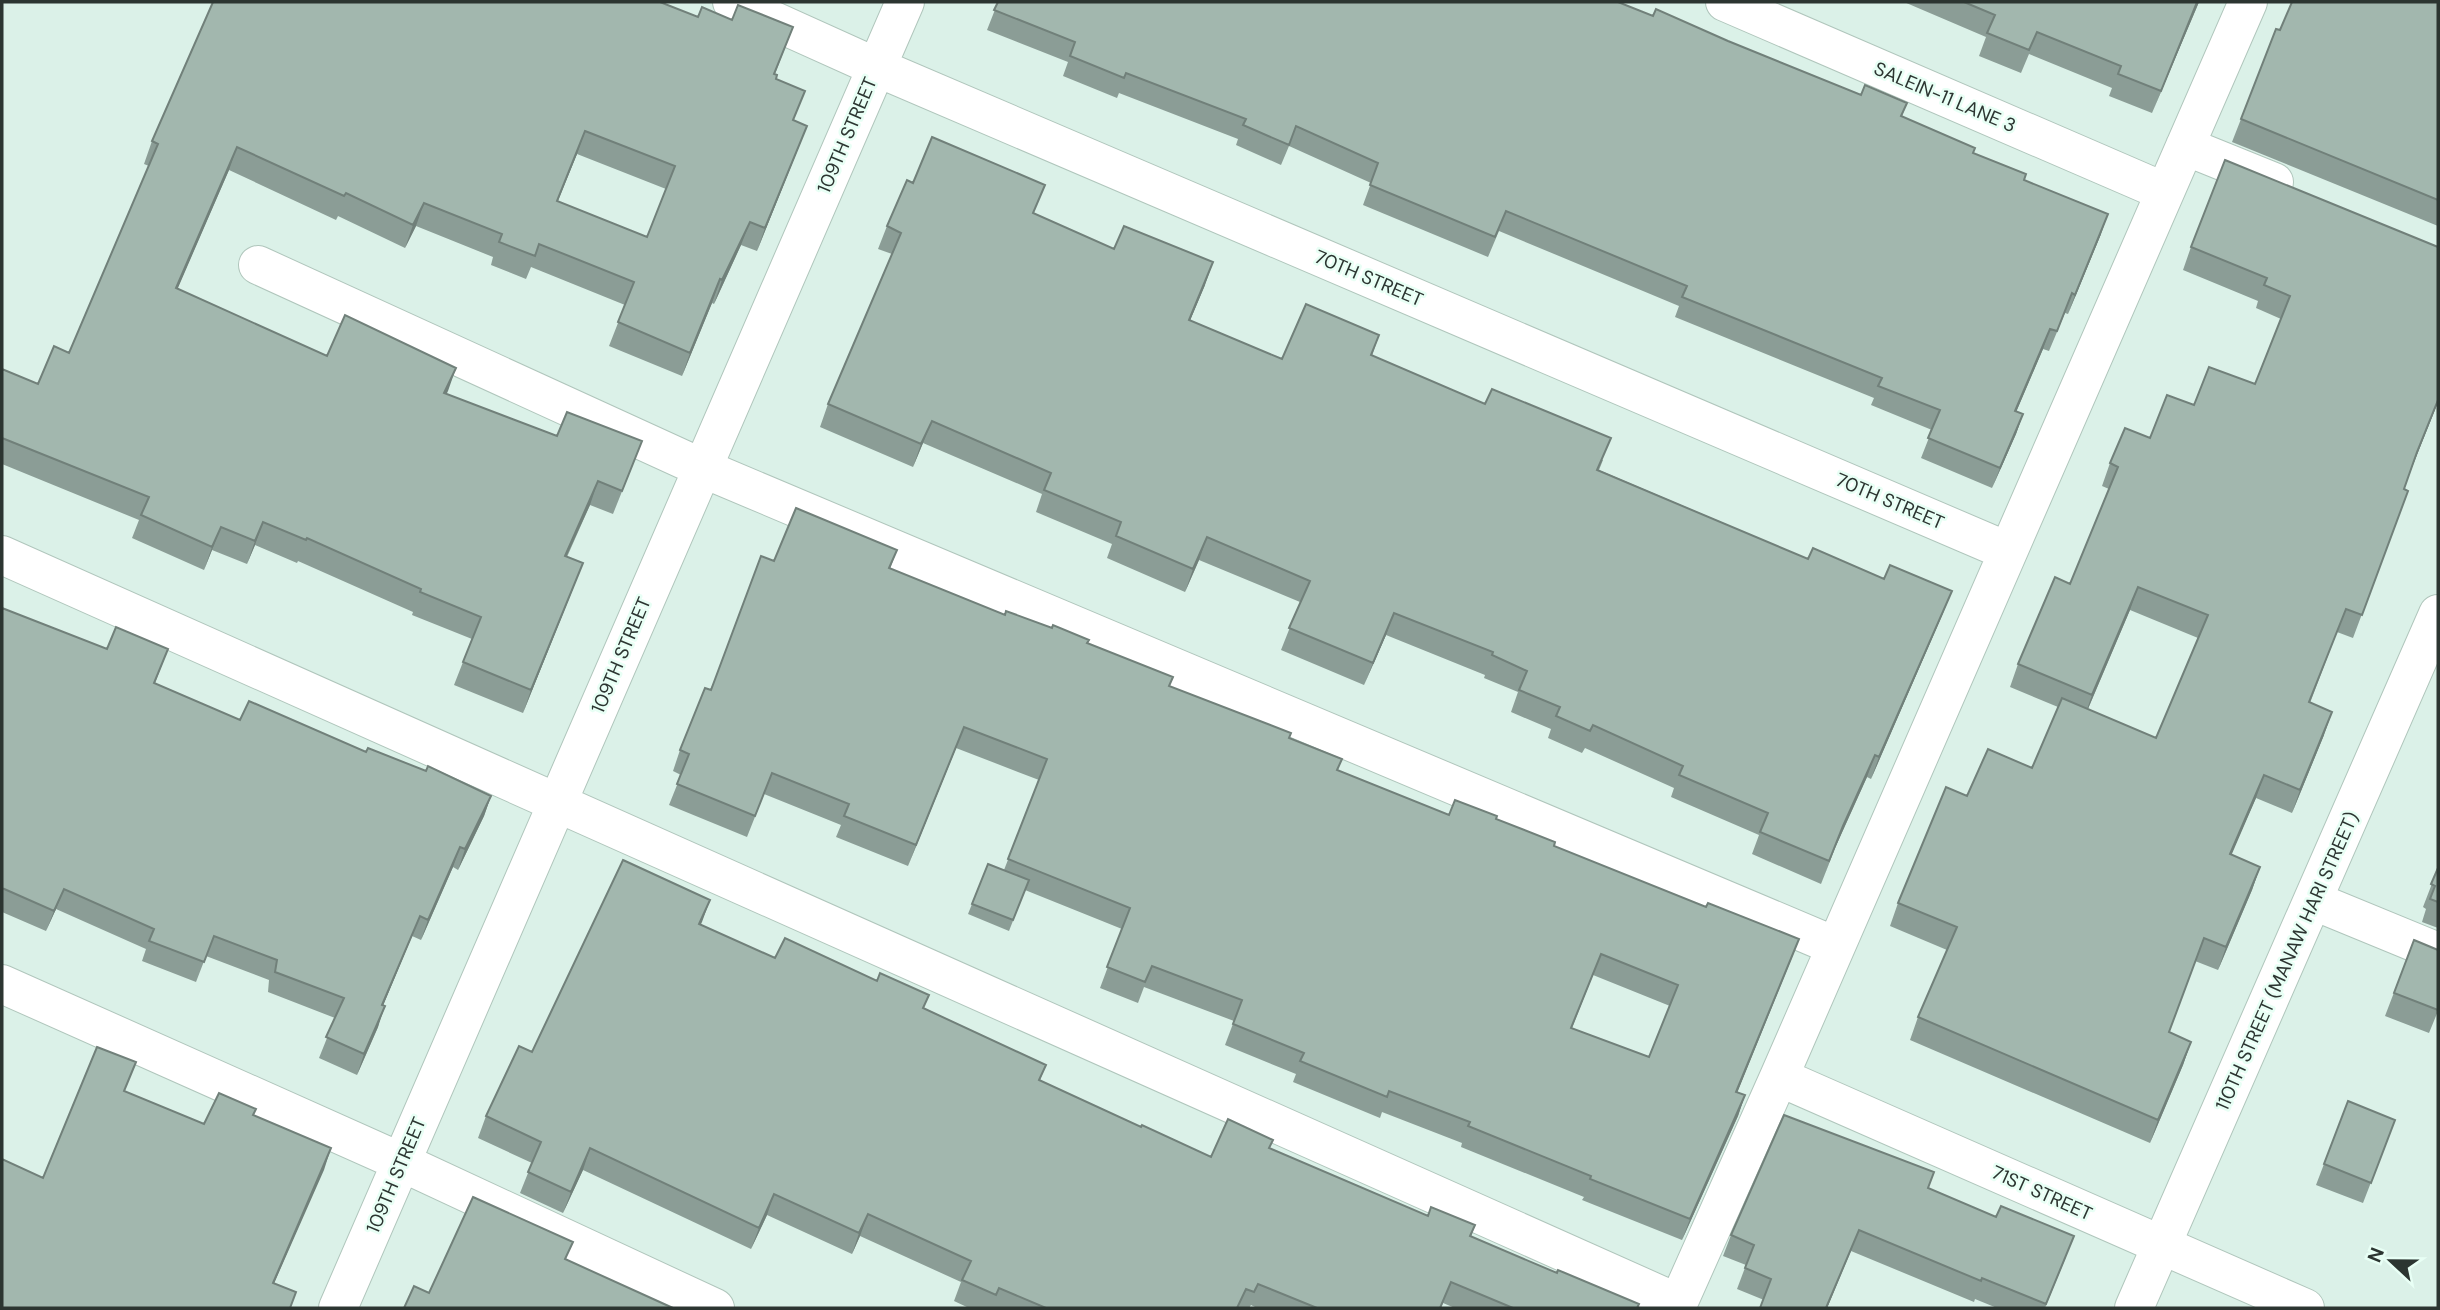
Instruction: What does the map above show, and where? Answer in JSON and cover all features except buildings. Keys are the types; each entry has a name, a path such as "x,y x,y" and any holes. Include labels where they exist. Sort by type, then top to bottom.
{"street":[{"name":"70TH STREET","path":"732,2 876,67 2007,551"},
{"name":"109TH STREET","path":"338,1308 905,2"},
{"name":"SALEIN-11 LANE 3","path":"1725,2 2165,192"},
{"path":"2,555 1677,1306 2248,2"},
{"path":"2185,146 2312,198"},
{"path":"258,265 702,468 1835,946"},
{"name":"110TH STREET (MANAW HARI STREET)","path":"2134,1308 2438,614"},
{"path":"2314,901 2438,952"},
{"path":"2,984 401,1162 715,1308"},
{"name":"71ST STREET","path":"1779,1077 2305,1308"}]}
